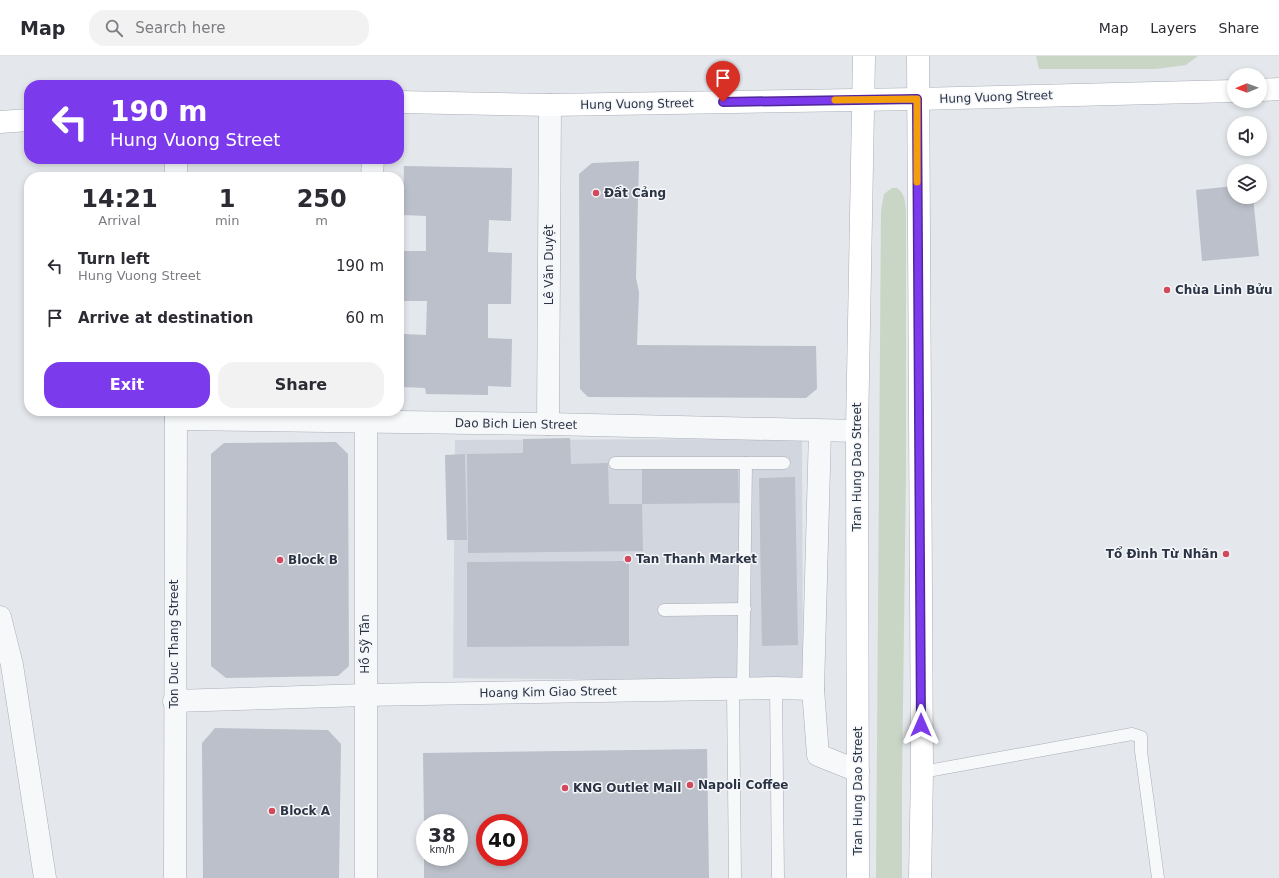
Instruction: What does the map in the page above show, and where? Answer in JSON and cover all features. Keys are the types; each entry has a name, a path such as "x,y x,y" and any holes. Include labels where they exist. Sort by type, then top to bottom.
{"street":[{"name":"Tran Hung Dao Street","path":"858,878 857,431 864,56"},
{"path":"918,56 917,99 922,772 920,878"},
{"path":"1267,90 1279,89"},
{"name":"Hung Vuong Street","path":"404,102 550,105 917,99 1227,91"},
{"name":"Lê Văn Duyệt","path":"548,424 550,105"},
{"path":"0,122 24,120"},
{"name":"Ton Duc Thang Street","path":"175,878 174,701 176,416"},
{"name":"Dao Bich Lien Street","path":"270,416 365,417 548,424 857,431"},
{"name":"Hồ Sỹ Tân","path":"365,417 366,878"},
{"path":"820,431 813,689 818,755 858,771"},
{"path":"0,616 12,665 46,878"},
{"name":"Hoang Kim Giao Street","path":"174,701 365,695 738,690 776,688 813,689"}],"lane":[{"path":"615,463 784,463"},
{"path":"734,878 738,690 745,609 746,463"},
{"path":"664,610 745,609"},
{"path":"776,688 778,878"},
{"path":"922,772 1132,734 1141,737 1141,751 1158,878"}],"shaded area":[{"name":"Tan Thanh Market","path":"802,439 803,680 718,681 453,678 455,440"}],"green space":[{"path":"1036,56 1198,56 1186,65 1156,69 1039,69"},
{"path":"892,188 897,188 902,193 906,211 906,470 902,878 876,878 881,211 884,194"}],"building":[{"path":"639,161 636,278 639,292 637,345 816,346 817,389 806,398 588,397 580,389 579,174 592,163"},
{"path":"404,166 512,168 511,221 489,220 488,252 512,253 511,304 488,304 488,338 512,339 511,387 488,386 488,395 426,394 425,388 404,387 404,334 426,335 427,301 404,301 404,251 426,251 426,216 404,215"},
{"path":"1227,187 1227,204 1254,204 1259,256 1202,261 1196,190"},
{"path":"570,438 571,464 608,463 609,504 642,504 643,551 468,553 467,454 523,453 523,439"},
{"name":"Block B","path":"336,442 348,454 349,666 338,676 226,678 211,666 211,454 224,443"},
{"path":"465,454 467,540 447,540 445,455"},
{"path":"738,468 739,503 642,504 642,469"},
{"path":"795,477 798,645 762,646 759,478"},
{"path":"629,561 629,646 467,647 467,562"},
{"name":"Block A","path":"215,728 328,730 341,744 339,878 203,878 202,743"},
{"name":"KNG Outlet Mall","path":"707,749 709,878 424,878 424,866 468,866 468,814 424,814 423,753"}],"slow traffic":[{"path":"835,100 917,99 917,182"}],"place":[{"name":"Đất Cảng","path":"596,193"},
{"name":"Chùa Linh Bửu","path":"1167,290"},
{"name":"Tổ Đình Từ Nhãn","path":"1226,554"},
{"name":"Tan Thanh Market","path":"628,559"},
{"name":"Block B","path":"280,560"},
{"name":"Napoli Coffee","path":"690,785"},
{"name":"KNG Outlet Mall","path":"565,788"},
{"name":"Block A","path":"272,811"}],"route":[{"path":"723,102 917,99 921,725"}]}
